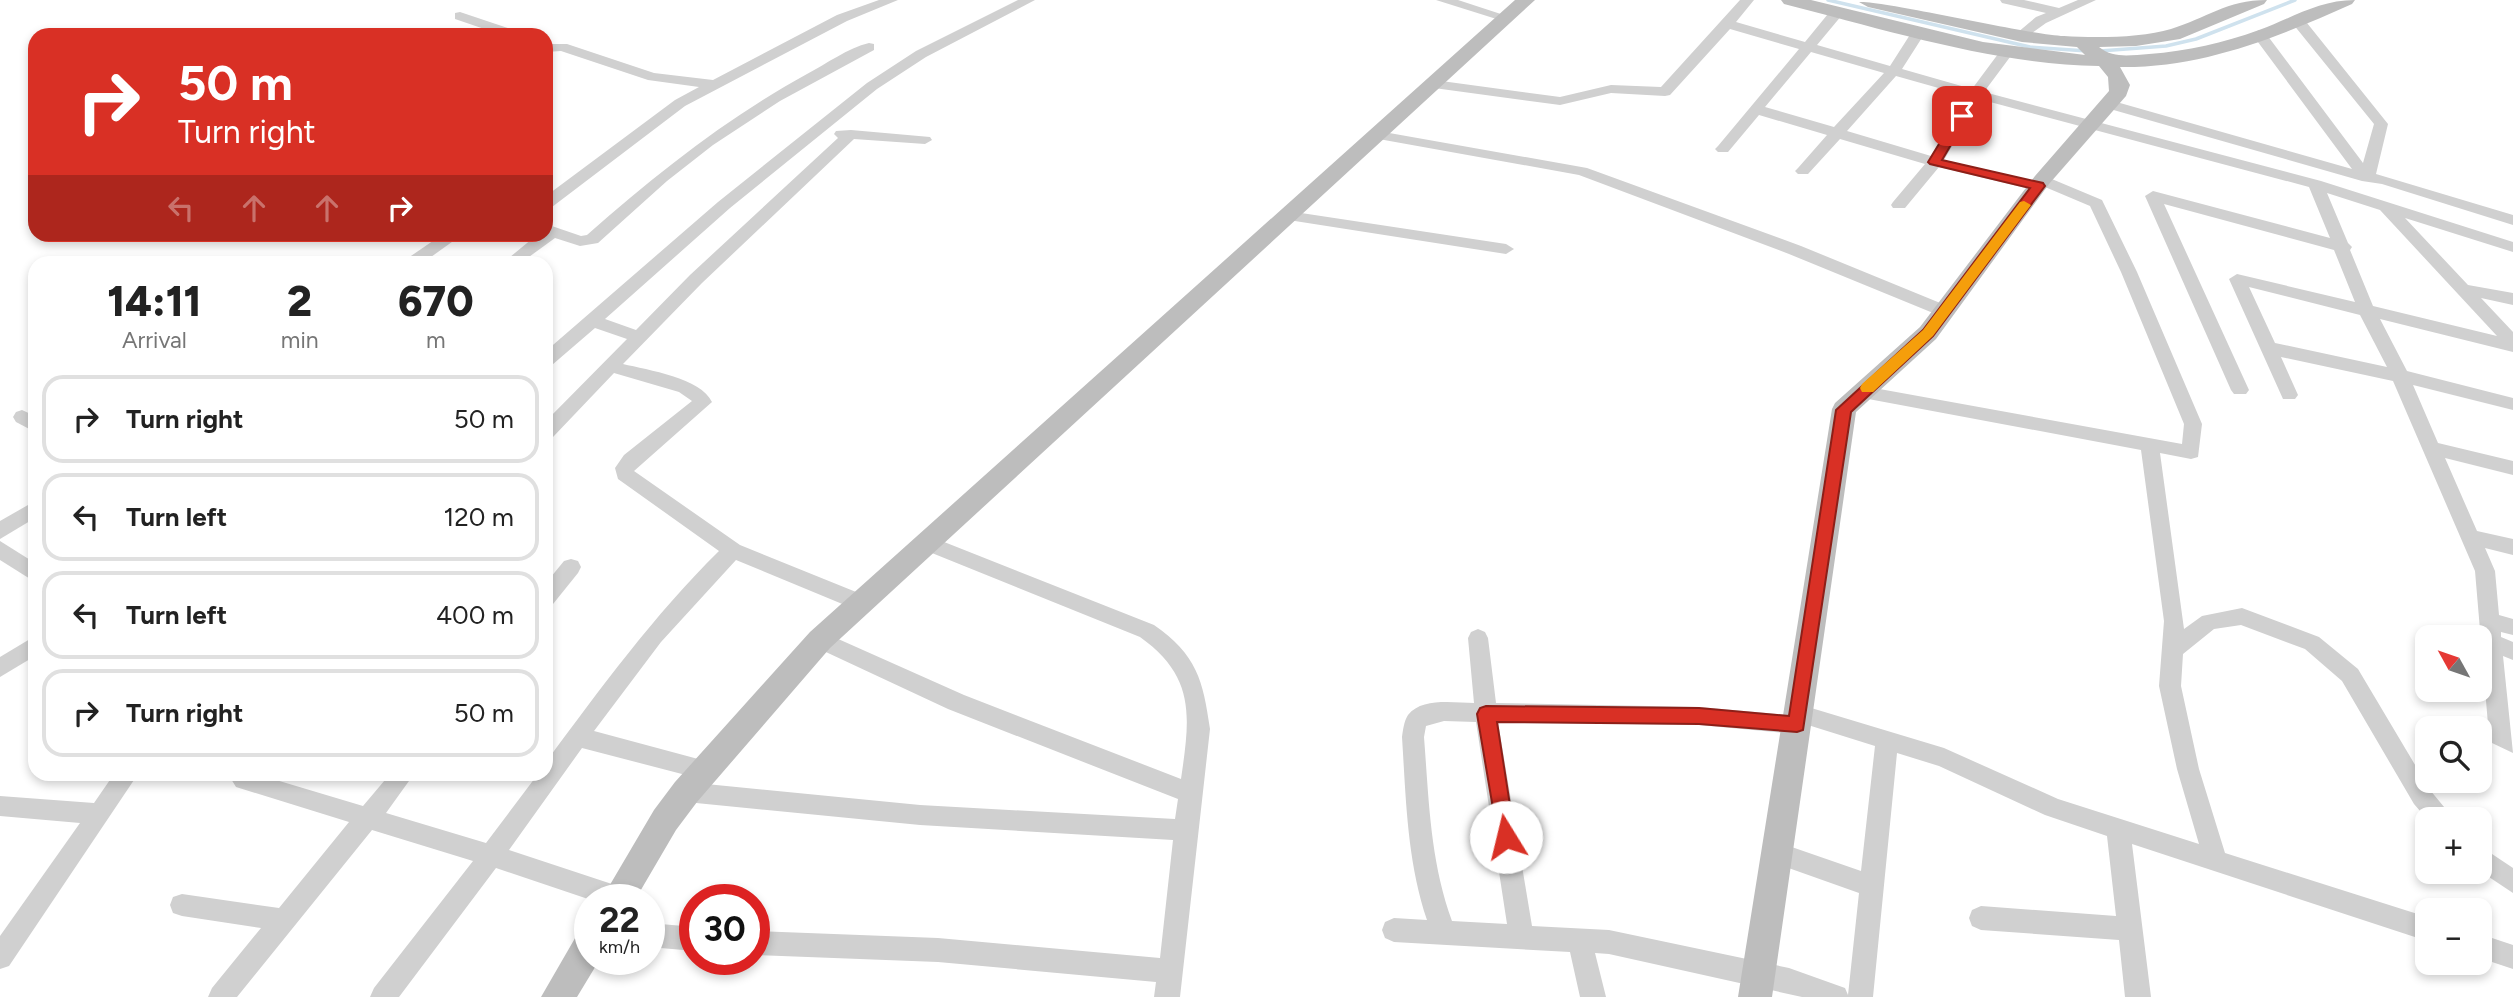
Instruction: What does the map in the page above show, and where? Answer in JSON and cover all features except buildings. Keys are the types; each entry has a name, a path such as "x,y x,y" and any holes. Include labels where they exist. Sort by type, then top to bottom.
{"street":[{"path":"553,199 680,103 714,83 842,18 891,0"},
{"path":"553,354 724,205 872,86 909,61 1028,0"},
{"path":"1443,0 1506,18"},
{"path":"626,884 665,820 696,781 820,640 1526,0"},
{"path":"1434,84 1560,101 1611,89 1665,92 1747,0"},
{"path":"1790,0 2006,53 2089,62 2182,57 2225,47 2298,21 2346,0"},
{"path":"2007,0 2059,12"},
{"path":"2022,36 2041,20 2089,0"},
{"path":"1866,1 2022,36 2082,42 2136,40 2173,35 2258,0"},
{"path":"1723,149 1837,12"},
{"path":"460,16 495,28"},
{"path":"2298,21 2381,124 2367,178"},
{"path":"1727,23 1975,93 2100,113 2367,178 2383,179 2513,220"},
{"path":"1803,170 1894,71 1918,33"},
{"path":"2259,34 2367,178"},
{"path":"1756,986 1844,410 1928,333 2040,183 2122,86 2114,70 2082,42"},
{"path":"553,46 562,47 660,81 682,84 714,83"},
{"path":"553,231 580,242 592,239 683,160 716,136 825,69 869,47"},
{"path":"1899,205 1935,162 1975,93 2006,53"},
{"path":"1756,109 1935,162 2040,183 2096,202 2129,272 2193,424 2191,453 1863,392"},
{"path":"2100,113 2513,247"},
{"path":"815,132 925,140"},
{"path":"553,425 696,279 851,134"},
{"path":"1378,135 1581,172 1795,250 1944,311"},
{"path":"2316,184 2344,247 2367,309 2400,376 2484,572 2489,625"},
{"path":"2240,390 2153,196 2344,247"},
{"path":"2386,207 2466,290 2513,344"},
{"path":"1289,216 1506,249"},
{"path":"423,256 443,242"},
{"path":"519,256 536,242"},
{"path":"2289,395 2237,279 2513,344"},
{"path":"2466,290 2513,299"},
{"path":"590,320 639,337"},
{"path":"2268,348 2400,376 2513,404"},
{"path":"610,366 685,387 703,402 631,460 624,468 625,474 733,550 859,602"},
{"path":"2150,445 2174,621 2170,686 2188,769 2216,861"},
{"path":"2431,448 2513,468"},
{"path":"0,531 28,513"},
{"path":"2470,537 2513,547"},
{"path":"929,544 1147,631 1167,645 1183,663 1193,687 1199,729 1189,793 1183,872 1167,997"},
{"path":"0,549 28,569"},
{"path":"553,771 630,665 692,590 733,550"},
{"path":"553,589 571,567"},
{"path":"2172,650 2209,622 2242,616 2312,643 2350,675 2422,797 2431,807"},
{"path":"2489,621 2513,627"},
{"path":"1478,638 1486,714 1521,936"},
{"path":"820,640 956,702 1189,793"},
{"path":"2492,642 2513,651"},
{"path":"0,668 28,650"},
{"path":"2492,652 2500,736 2513,743"},
{"path":"1443,932 1427,886 1421,845 1413,737 1416,721 1425,714 1444,712 1798,719 1887,740 1944,758 2053,808 2415,925"},
{"path":"578,737 696,781 920,815 1185,830"},
{"path":"1860,997 1887,740"},
{"path":"0,957 122,781"},
{"path":"247,781 576,884"},
{"path":"221,997 396,781"},
{"path":"383,997 545,781"},
{"path":"0,806 99,814"},
{"path":"2118,829 2138,997"},
{"path":"1777,853 1872,886"},
{"path":"2492,866 2513,882"},
{"path":"182,905 283,920"},
{"path":"1981,918 2132,929"},
{"path":"1394,930 1609,942 1756,986 1789,980 1836,997"},
{"path":"1579,939 1593,997"},
{"path":"770,944 938,950 1170,971"},
{"path":"2492,950 2513,957"},
{"path":"558,997 574,970"}],"waterway":[{"path":"1828,0 2030,47 2087,51"},
{"path":"2100,51 2166,46 2196,39 2295,0"}],"slow traffic":[{"path":"1867,388 1928,333 2024,205"}],"route":[{"path":"1506,837 1486,714 1699,716 1797,724 1844,410 1928,333 2038,186 1935,162 1962,116"}]}
